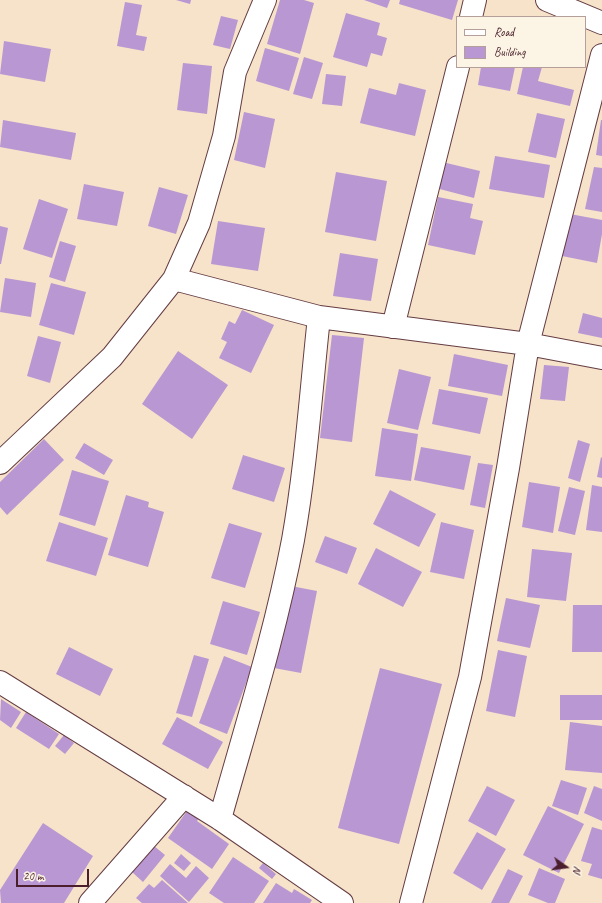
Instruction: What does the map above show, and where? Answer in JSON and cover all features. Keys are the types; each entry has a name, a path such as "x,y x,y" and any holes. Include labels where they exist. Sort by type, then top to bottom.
{"street":[{"path":"0,463 112,357 174,279 199,223 224,136 235,72 265,0"},
{"path":"471,16 475,0"},
{"path":"547,0 585,16"},
{"path":"586,16 602,23"},
{"path":"411,903 470,677 508,468 528,344 602,55"},
{"path":"393,327 458,68"},
{"path":"174,279 319,317 528,344 602,358"},
{"path":"220,819 275,625 293,539 303,470 319,317"},
{"path":"0,682 220,819 342,903"},
{"path":"90,903 184,796"}],"building":[{"path":"176,0 191,0 190,4"},
{"path":"280,0 304,0 314,3 300,54 267,44"},
{"path":"364,0 390,0 387,8"},
{"path":"400,0 458,0 452,20 399,4"},
{"path":"125,2 142,5 136,35 147,37 144,51 117,46"},
{"path":"346,13 380,23 377,35 387,38 382,56 371,53 367,67 333,57"},
{"path":"221,16 238,20 230,49 213,45"},
{"path":"4,41 51,49 45,82 0,74"},
{"path":"265,48 299,58 289,91 256,81"},
{"path":"304,57 323,63 312,99 293,94"},
{"path":"183,63 212,66 207,114 177,110"},
{"path":"481,68 515,68 510,91 478,85"},
{"path":"523,68 542,68 538,81 574,90 570,106 517,94"},
{"path":"326,74 346,76 342,106 322,104"},
{"path":"399,83 426,90 415,136 360,123 369,88 396,95"},
{"path":"244,112 275,119 265,168 234,160"},
{"path":"537,113 565,119 556,158 528,152"},
{"path":"3,120 76,133 71,160 0,147"},
{"path":"602,120 602,156 596,155"},
{"path":"495,156 550,165 544,198 489,189"},
{"path":"438,161 480,171 474,198 432,187"},
{"path":"594,167 602,168 602,212 585,209"},
{"path":"336,172 387,181 376,241 325,232"},
{"path":"84,184 124,192 117,226 77,219"},
{"path":"159,187 188,195 176,234 148,226"},
{"path":"438,197 473,204 470,218 483,221 475,255 428,245"},
{"path":"39,199 68,209 52,258 23,249"},
{"path":"570,214 602,220 602,234 597,263 562,256"},
{"path":"218,221 265,228 258,271 211,264"},
{"path":"0,226 8,228 1,264 0,264"},
{"path":"60,241 76,246 65,282 49,277"},
{"path":"340,253 378,259 371,301 333,296"},
{"path":"5,278 36,283 31,317 0,312"},
{"path":"51,283 86,292 74,335 39,325"},
{"path":"242,310 274,325 251,373 219,358 227,342 221,339 229,321 235,324"},
{"path":"583,313 602,318 602,338 578,333"},
{"path":"332,335 364,338 352,442 320,438"},
{"path":"38,336 61,342 50,383 27,376"},
{"path":"178,351 228,385 192,439 142,404"},
{"path":"454,354 508,365 502,396 448,386"},
{"path":"544,365 569,367 565,401 540,399"},
{"path":"399,369 431,377 418,430 387,423"},
{"path":"439,389 488,398 480,434 432,424"},
{"path":"382,428 418,434 411,481 375,476"},
{"path":"44,439 64,460 7,515 0,507 0,482"},
{"path":"578,440 590,444 580,482 568,478"},
{"path":"84,443 113,460 104,475 75,458"},
{"path":"421,447 471,456 464,490 414,480"},
{"path":"243,455 285,468 274,502 232,489"},
{"path":"601,457 602,458 602,478 597,477"},
{"path":"478,463 493,465 485,508 470,505"},
{"path":"72,470 109,481 95,526 59,515"},
{"path":"529,482 560,487 553,533 522,527"},
{"path":"592,485 602,487 602,532 586,530"},
{"path":"569,487 585,491 575,535 558,531"},
{"path":"390,490 436,514 419,547 373,524"},
{"path":"126,495 149,502 148,507 164,512 148,567 108,555"},
{"path":"59,522 108,538 96,576 46,561"},
{"path":"441,522 474,530 464,579 430,572"},
{"path":"229,523 262,533 245,588 211,578"},
{"path":"325,536 357,548 347,574 315,562"},
{"path":"376,548 422,572 403,607 358,584"},
{"path":"532,549 572,553 566,601 527,597"},
{"path":"291,586 317,591 301,673 274,668"},
{"path":"506,598 540,605 530,648 497,641"},
{"path":"223,601 260,612 247,655 210,644"},
{"path":"573,605 602,605 602,652 572,652"},
{"path":"69,647 113,669 100,696 56,674"},
{"path":"498,650 527,656 515,717 486,711"},
{"path":"194,655 209,659 192,717 176,713"},
{"path":"224,656 252,667 227,734 199,723"},
{"path":"380,668 442,684 399,844 338,828"},
{"path":"560,695 602,695 602,720 560,720"},
{"path":"1,699 21,712 11,728 0,720"},
{"path":"26,712 59,734 49,749 16,728"},
{"path":"177,717 223,742 208,769 162,744"},
{"path":"570,722 602,726 602,773 565,770"},
{"path":"64,735 74,743 65,754 55,746"},
{"path":"561,780 587,788 578,815 552,806"},
{"path":"487,786 515,800 496,836 468,821"},
{"path":"594,786 602,789 602,821 584,813"},
{"path":"548,806 584,824 559,873 523,855"},
{"path":"189,808 200,817 197,821 229,844 212,869 168,838"},
{"path":"43,823 93,856 64,903 1,903 0,890"},
{"path":"592,827 602,830 602,879 588,875 592,864 581,861"},
{"path":"477,832 506,849 482,890 453,873"},
{"path":"154,846 165,855 143,882 132,872"},
{"path":"181,854 191,863 184,871 174,863"},
{"path":"233,857 269,881 254,903 224,903 209,893"},
{"path":"263,863 276,874 272,879 259,868"},
{"path":"170,864 186,878 196,866 209,878 189,902 160,876"},
{"path":"539,868 565,879 555,903 548,903 528,895"},
{"path":"508,869 523,876 509,903 491,903"},
{"path":"162,880 188,903 142,903 136,898 149,884 154,888"},
{"path":"276,883 292,893 294,889 312,900 310,903 263,903"}]}
